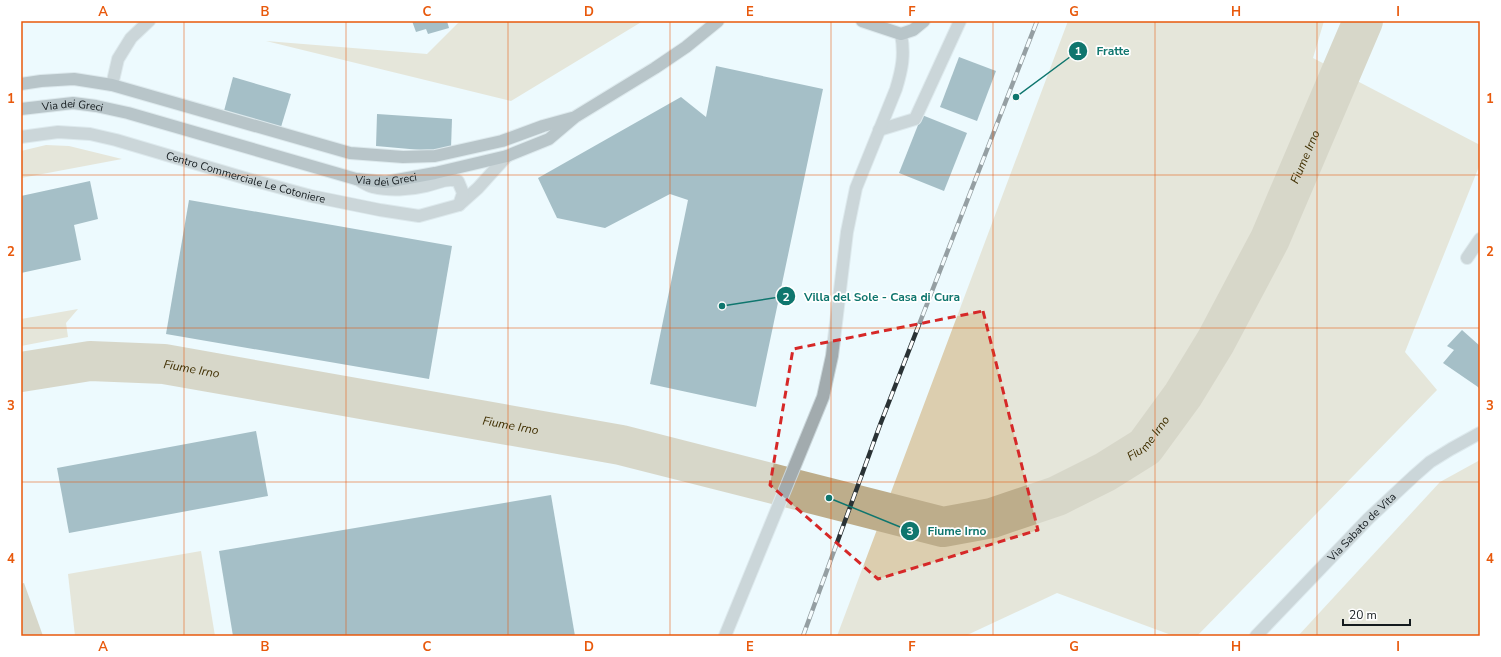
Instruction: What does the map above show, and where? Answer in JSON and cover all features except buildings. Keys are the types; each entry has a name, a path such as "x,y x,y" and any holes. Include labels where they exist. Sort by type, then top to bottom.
{"main road":[{"name":"Via dei Greci","path":"21,109 73,103 96,106 128,113 356,179 386,182 435,173 507,156 548,139 575,118 686,47 718,21"},
{"path":"862,21 901,34 913,30 924,21"},
{"name":"Via dei Greci","path":"21,84 74,79 112,84 350,153 403,157 435,156 497,142 543,126 575,118"}],"street":[{"path":"112,84 118,59 131,38 149,21"},
{"path":"879,130 915,119 960,21"},
{"path":"725,636 823,397 832,356 850,214 856,188 901,73 904,60 901,34"},
{"name":"Centro Commerciale Le Cotoniere","path":"21,136 58,132 103,137 311,196 380,210 419,216 459,205 507,156"},
{"path":"356,179 372,187 389,189 425,186 442,180 451,179 458,181 463,193 459,205"},
{"path":"1467,258 1480,239"},
{"name":"Via Sabato de Vita","path":"1256,636 1368,519 1414,476 1430,462 1480,433"}],"highlighted area":[{"path":"983,311 1038,530 878,579 770,485 793,349"}],"shaded area":[{"path":"460,21 643,21 511,101 266,41 427,54"},
{"path":"1068,21 1324,21 1313,58 1480,145 1480,164 1405,352 1437,390 1197,636 1174,636 1057,593 965,636 837,636"},
{"path":"46,145 69,146 122,159 21,178 21,151"},
{"path":"78,309 66,323 68,337 21,346 21,319"},
{"path":"1480,460 1480,636 1298,636 1440,482"},
{"path":"201,551 215,636 75,636 68,574"},
{"path":"24,583 43,636 21,636 21,584"}],"waterway":[{"name":"Fiume Irno","path":"21,372 90,361 164,364 621,445 943,527 992,518 1057,496 1105,472 1145,447 1183,395 1216,341 1270,239 1363,21"}],"railway":[{"path":"803,636 880,425 1037,21"}],"place":[{"name":"Fratte","path":"1016,97"},
{"name":"Villa del Sole - Casa di Cura","path":"722,306"},
{"name":"Fiume Irno","path":"829,498"}]}
